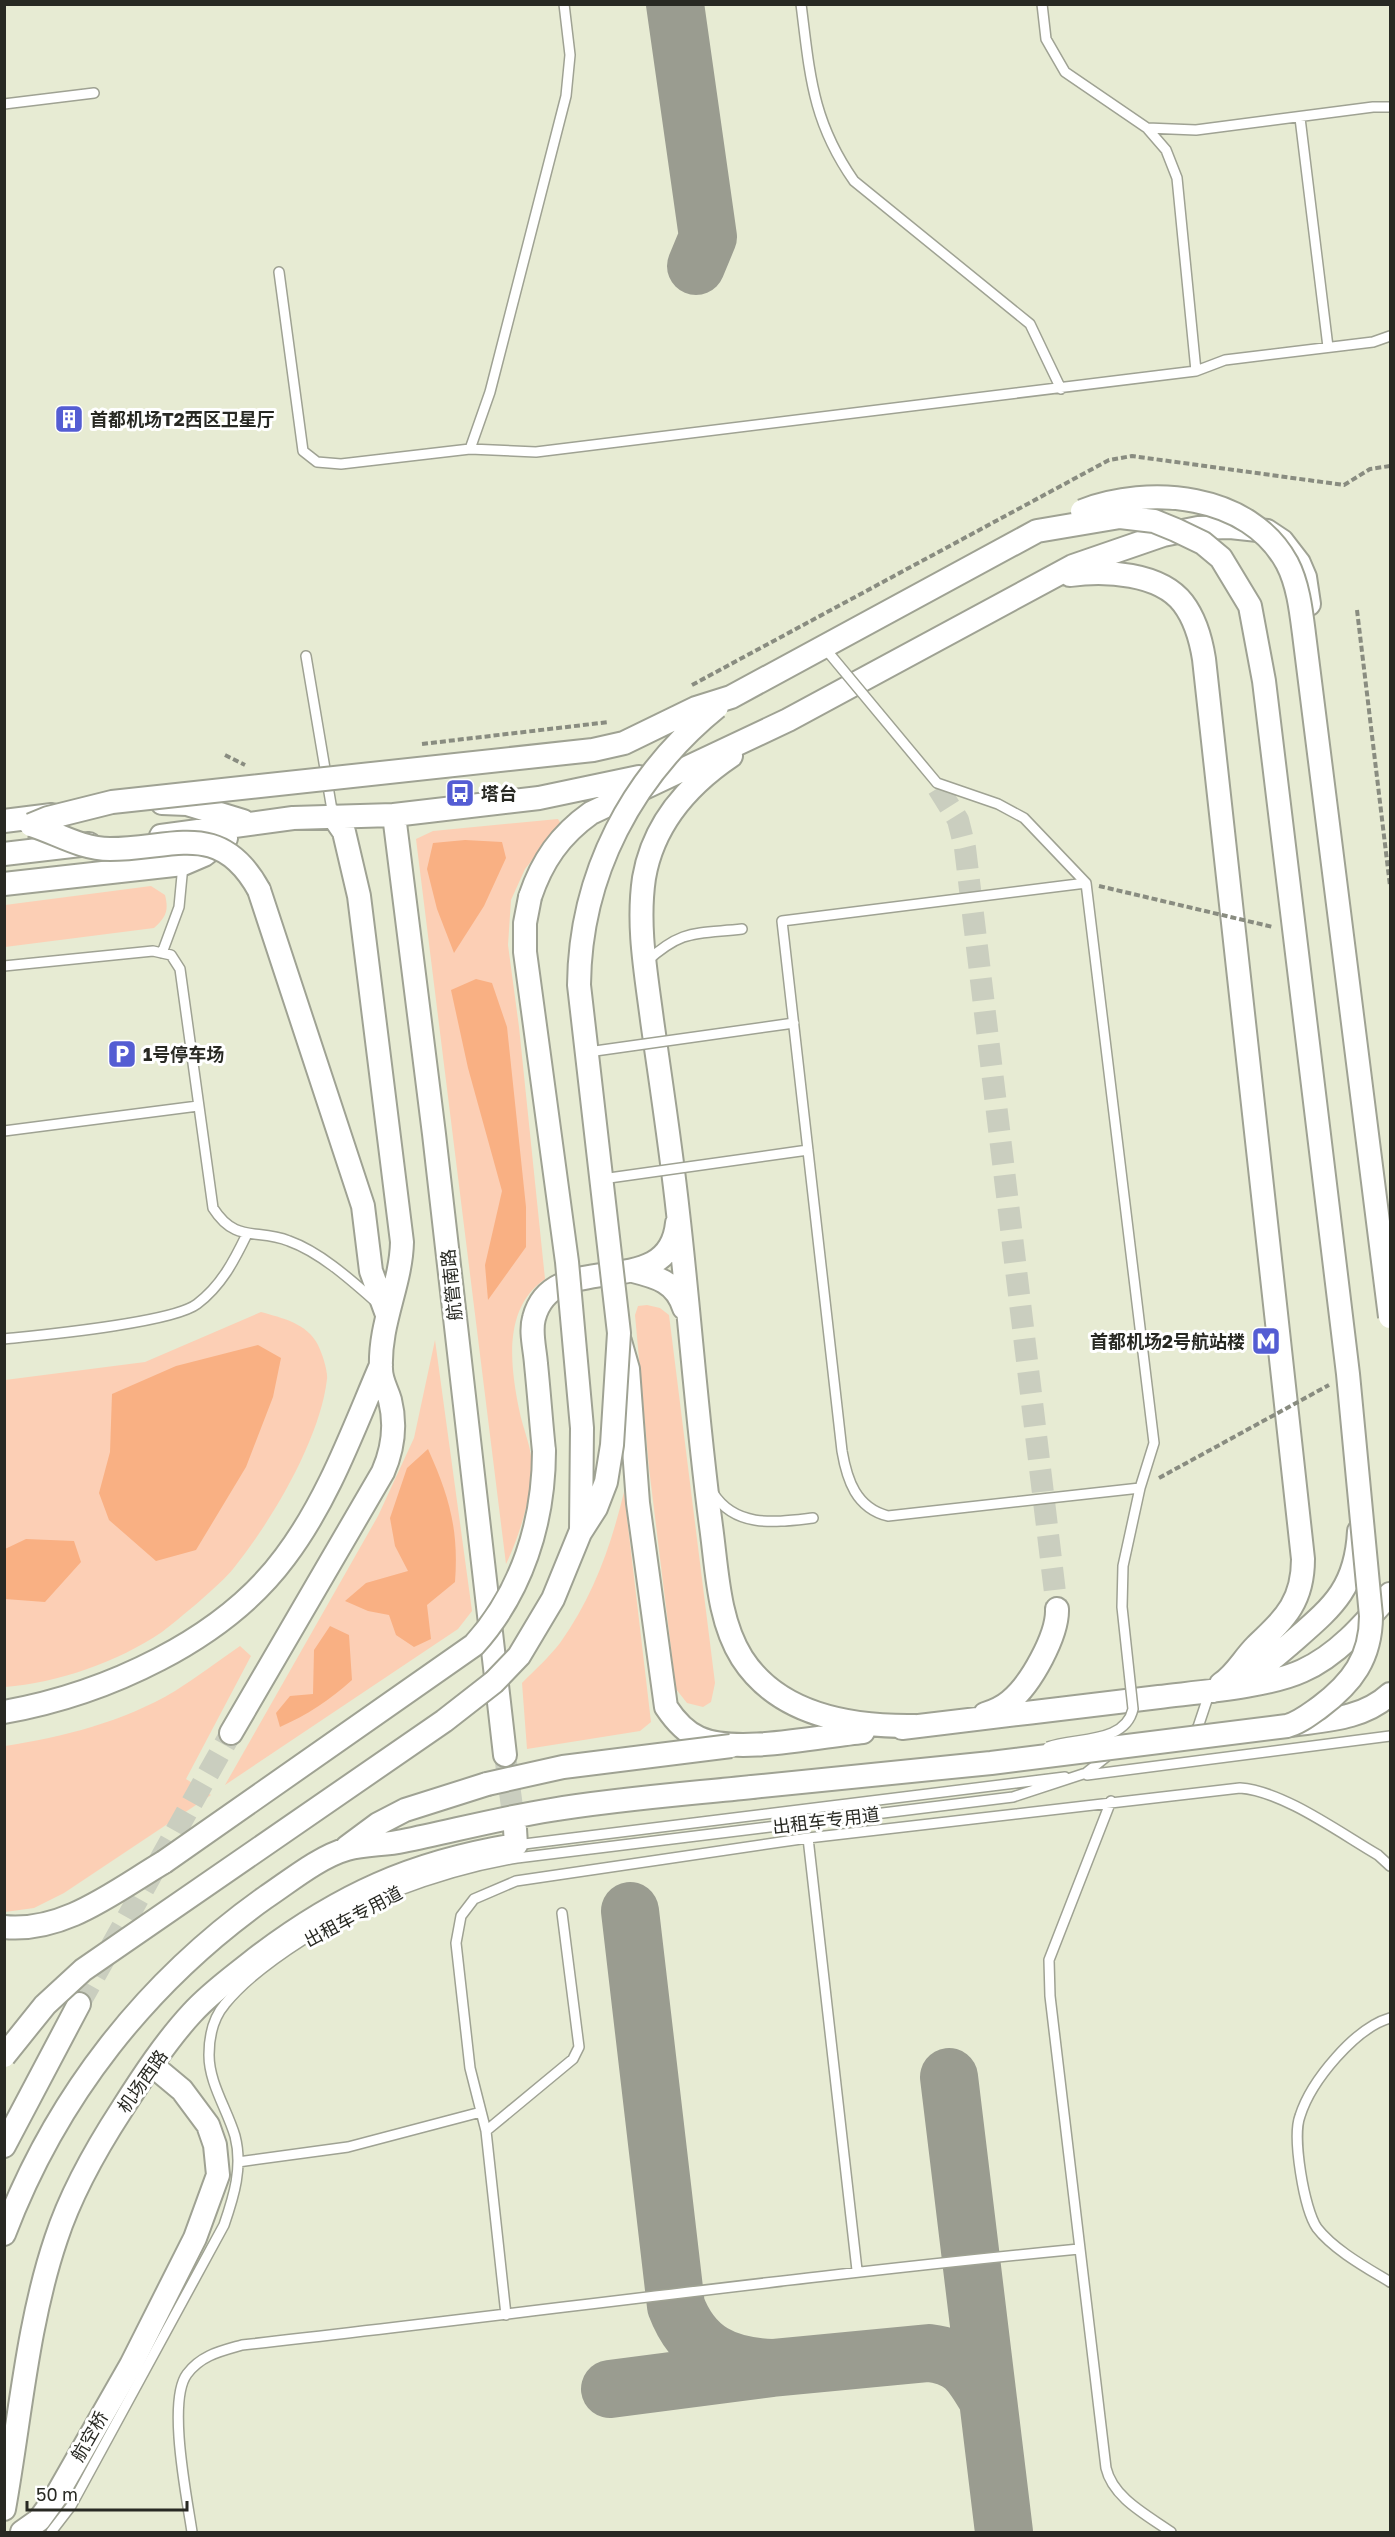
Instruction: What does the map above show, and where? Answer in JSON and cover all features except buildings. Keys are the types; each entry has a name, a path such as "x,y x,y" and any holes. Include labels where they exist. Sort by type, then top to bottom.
{"street":[{"path":"4,815 592,750 624,743 696,708 731,697 1037,531 1075,513 1113,501 1149,497 1183,500 1222,509 1244,519 1266,535 1288,565 1297,593 1390,1317"},
{"path":"1037,531 1112,518 1154,521 1209,547 1236,579 1254,619 1348,1374 1369,1586 1370,1637 1362,1661 1349,1682 1315,1710 1287,1726"},
{"path":"915,1726 855,1722 804,1710 783,1698 747,1666 732,1638 723,1608 705,1478 678,1212 644,964 641,923 644,880 654,842 664,823 681,800 711,770 788,720 1044,580 1080,563 1163,534 1198,528 1230,527 1268,531 1275,535 1302,569 1308,597 1390,1244"},
{"path":"1110,554 1172,547 1208,551 1232,570 1247,596 1318,1179 1340,1327 1357,1488 1357,1547 1338,1599 1319,1620 1253,1676 1213,1690"},
{"path":"1044,580 1076,574 1112,573 1138,578 1164,589 1182,602 1189,612 1199,634 1204,659 1303,1559 1302,1582 1290,1610 1276,1628 1256,1646 1236,1673 1213,1690"},
{"path":"853,683 938,788"},
{"path":"731,697 675,745 653,771 628,807 600,865 588,904 580,947 579,984 619,1333 629,1378 638,1503 662,1694 672,1717 689,1732 706,1741 731,1746"},
{"path":"580,1533 582,1438 578,1371 567,1262 525,952 525,923 530,897 550,853 579,821 602,806 788,720"},
{"path":"4,854 250,823 333,816 394,815 572,793 701,759"},
{"path":"4,844 31,825 48,818 112,802"},
{"path":"4,821 176,802 250,823"},
{"name":"航管南路","path":"394,815 434,1134 505,1755"},
{"path":"231,1733 388,1461 393,1423 381,1365 386,1312 402,1258 401,1228 359,896 344,832 333,816"},
{"path":"4,821 31,825 79,844 110,849"},
{"path":"4,884 183,864 204,855 236,829 250,823"},
{"path":"4,862 191,841 207,844 234,856 251,875 259,890 363,1206 371,1271 386,1312"},
{"path":"4,1927 29,1928 62,1920 164,1862 474,1645 488,1628 508,1596 533,1536 542,1499 544,1451 533,1330 538,1305 549,1290 564,1282 633,1271 656,1260 669,1248 675,1232 678,1212"},
{"path":"633,1271 653,1275 668,1283 679,1296 689,1320"},
{"path":"4,2055 51,1999 92,1964 444,1721 494,1682 519,1656 546,1612 580,1533 596,1508 606,1482 612,1445 619,1333"},
{"path":"4,1712 66,1699 141,1669 190,1641 244,1599 280,1563 306,1527 339,1462 381,1365"},
{"path":"4,2234 24,2186 57,2121 80,2085 129,2021 207,1942 277,1890 378,1824 405,1810 487,1784 563,1767 1213,1690 1289,1676 1304,1671 1340,1647 1365,1624 1390,1594"},
{"path":"972,1720 996,1709 1021,1690 1052,1637 1057,1608"},
{"path":"335,1854 349,1848 403,1841 551,1810 991,1762 1287,1726 1354,1714 1373,1707 1390,1694"},
{"name":"机场西路","path":"4,2509 34,2327 55,2241 74,2195 96,2152 152,2065 192,2013 213,1993 289,1935 339,1903 382,1882 515,1837"},
{"path":"4,2146 79,2004"},
{"name":"航空桥","path":"22,2532 39,2520 55,2498 139,2368 195,2238 218,2175 214,2145 208,2125 182,2090 152,2065"}],"lane":[{"path":"470,449 489,392 566,96 570,55 564,4"},
{"path":"801,4 812,92 835,154 854,181 1030,324 1061,389"},
{"path":"1042,4 1046,39 1065,72 1147,128 1166,150 1177,178 1196,371"},
{"path":"4,104 94,93"},
{"path":"1147,128 1197,130 1373,107 1390,107"},
{"path":"1300,118 1328,347"},
{"path":"279,272 303,452 317,462 341,464 470,449 536,453 1061,389 1196,371 1225,360 1373,342 1390,336"},
{"path":"823,646 937,783 1011,809 1024,818 1086,883 1154,1436 1153,1448 1140,1488 1124,1560 1121,1590 1133,1709 1131,1718 1122,1729 1111,1734 1064,1742 991,1762"},
{"path":"306,656 333,816"},
{"path":"162,953 179,907 183,864"},
{"path":"1086,883 782,921 842,1450 848,1480 863,1505 874,1513 888,1516 1140,1488"},
{"path":"644,964 669,942 680,937 742,929"},
{"path":"4,966 153,951 171,955 180,969 213,1208 222,1222 232,1230 289,1240 314,1254 386,1312"},
{"path":"586,1052 794,1023"},
{"path":"4,1131 198,1106"},
{"path":"600,1180 808,1150"},
{"path":"4,1339 107,1326 160,1316 196,1306 226,1275 247,1234"},
{"path":"705,1478 722,1504 745,1518 771,1522 813,1518"},
{"path":"1076,1776 1095,1768 1108,1754 1117,1750 1169,1743 1189,1736 1198,1726 1206,1697 1213,1690"},
{"path":"515,1837 1076,1776 1390,1736"},
{"name":"出租车专用道","path":"51,2532 71,2506 139,2368 224,2225 237,2188 237,2162 235,2137 210,2070 212,2028 224,2005 274,1960 348,1915 393,1893 472,1867 517,1858 997,1800 1035,1791 1076,1776"},
{"path":"506,2315 486,2130 470,2068 456,1943 461,1916 474,1899 516,1881 808,1839 1111,1801 1240,1788 1261,1790 1378,1855 1390,1866"},
{"path":"1111,1801 1049,1960 1050,1996 1109,2482 1119,2493 1171,2532"},
{"path":"808,1839 857,2270"},
{"path":"486,2130 573,2059 579,2048 562,1913"},
{"path":"1390,2018 1377,2021 1348,2045 1315,2084 1299,2118 1299,2153 1303,2189 1317,2227 1354,2260 1390,2282"},
{"path":"237,2162 348,2146 481,2112"},
{"path":"192,2532 177,2413 186,2375 211,2353 242,2345 506,2315 857,2270 1079,2249"}],"path":[{"path":"688,687 1108,460 1132,456 1344,485 1370,469 1390,466"},
{"path":"1357,610 1390,886"},
{"path":"420,744 617,720"},
{"path":"225,754 245,765 256,764"},
{"path":"1086,883 1294,932"},
{"path":"1140,1488 1348,1374"}],"shaded area":[{"path":"5,5 1390,5 1390,2532 5,2532"},
{"path":"558,819 561,824 525,869 511,900 508,945 519,1027 545,1279 531,1291 522,1305 513,1338 513,1374 532,1471 523,1519 506,1564 416,839 433,831"},
{"path":"465,840 502,842 506,858 484,906 454,953 437,909 427,869 433,843"},
{"path":"151,886 165,895 167,905 164,917 154,928 5,947 5,905"},
{"path":"476,979 492,983 507,1027 526,1207 526,1247 488,1300 485,1265 502,1191 468,1068 451,990"},
{"path":"647,1305 660,1308 669,1315 715,1683 711,1702 703,1707 687,1703 676,1689 649,1468 635,1315 638,1306"},
{"path":"261,1312 293,1322 307,1331 320,1348 327,1379 323,1403 304,1454 278,1504 248,1550 219,1584 162,1632 145,1643 107,1662 66,1676 5,1687 5,1380 145,1362"},
{"path":"435,1340 472,1611 458,1629 225,1785 378,1516 414,1438"},
{"path":"258,1345 281,1358 273,1397 246,1467 196,1550 156,1561 109,1520 99,1493 110,1452 112,1394 176,1366"},
{"path":"428,1449 442,1482 451,1513 455,1545 455,1582 427,1605 431,1639 414,1647 396,1635 389,1615 368,1611 345,1601 366,1583 408,1571 395,1546 390,1518 407,1468"},
{"path":"624,1492 651,1722 640,1731 527,1749 522,1683 560,1643 582,1608 607,1551"},
{"path":"26,1539 74,1541 81,1562 45,1602 5,1599 5,1549"},
{"path":"330,1626 349,1635 352,1680 318,1706 280,1727 276,1713 290,1696 313,1694 314,1650"},
{"path":"240,1646 251,1656 186,1779 211,1795 64,1893 34,1908 5,1912 5,1746 71,1733 114,1720 175,1691"}],"taxiway":[{"path":"675,4 708,237 696,266"},
{"path":"630,1911 676,2306 683,2322 692,2334 701,2345 713,2353 740,2364 772,2368"},
{"path":"949,2077 1004,2532"},
{"path":"610,2389 772,2368 929,2353 950,2358 965,2367 988,2400"}],"tunnel":[{"path":"938,788 958,820 965,848 1057,1609"},
{"path":"79,2004 231,1733"},
{"path":"505,1755 515,1829"}],"place":[{"name":"首都机场T2西区卫星厅","path":"69,419"},
{"name":"塔台","path":"460,793"},
{"name":"1号停车场","path":"122,1054"},
{"name":"首都机场2号航站楼","path":"1266,1341"}]}
